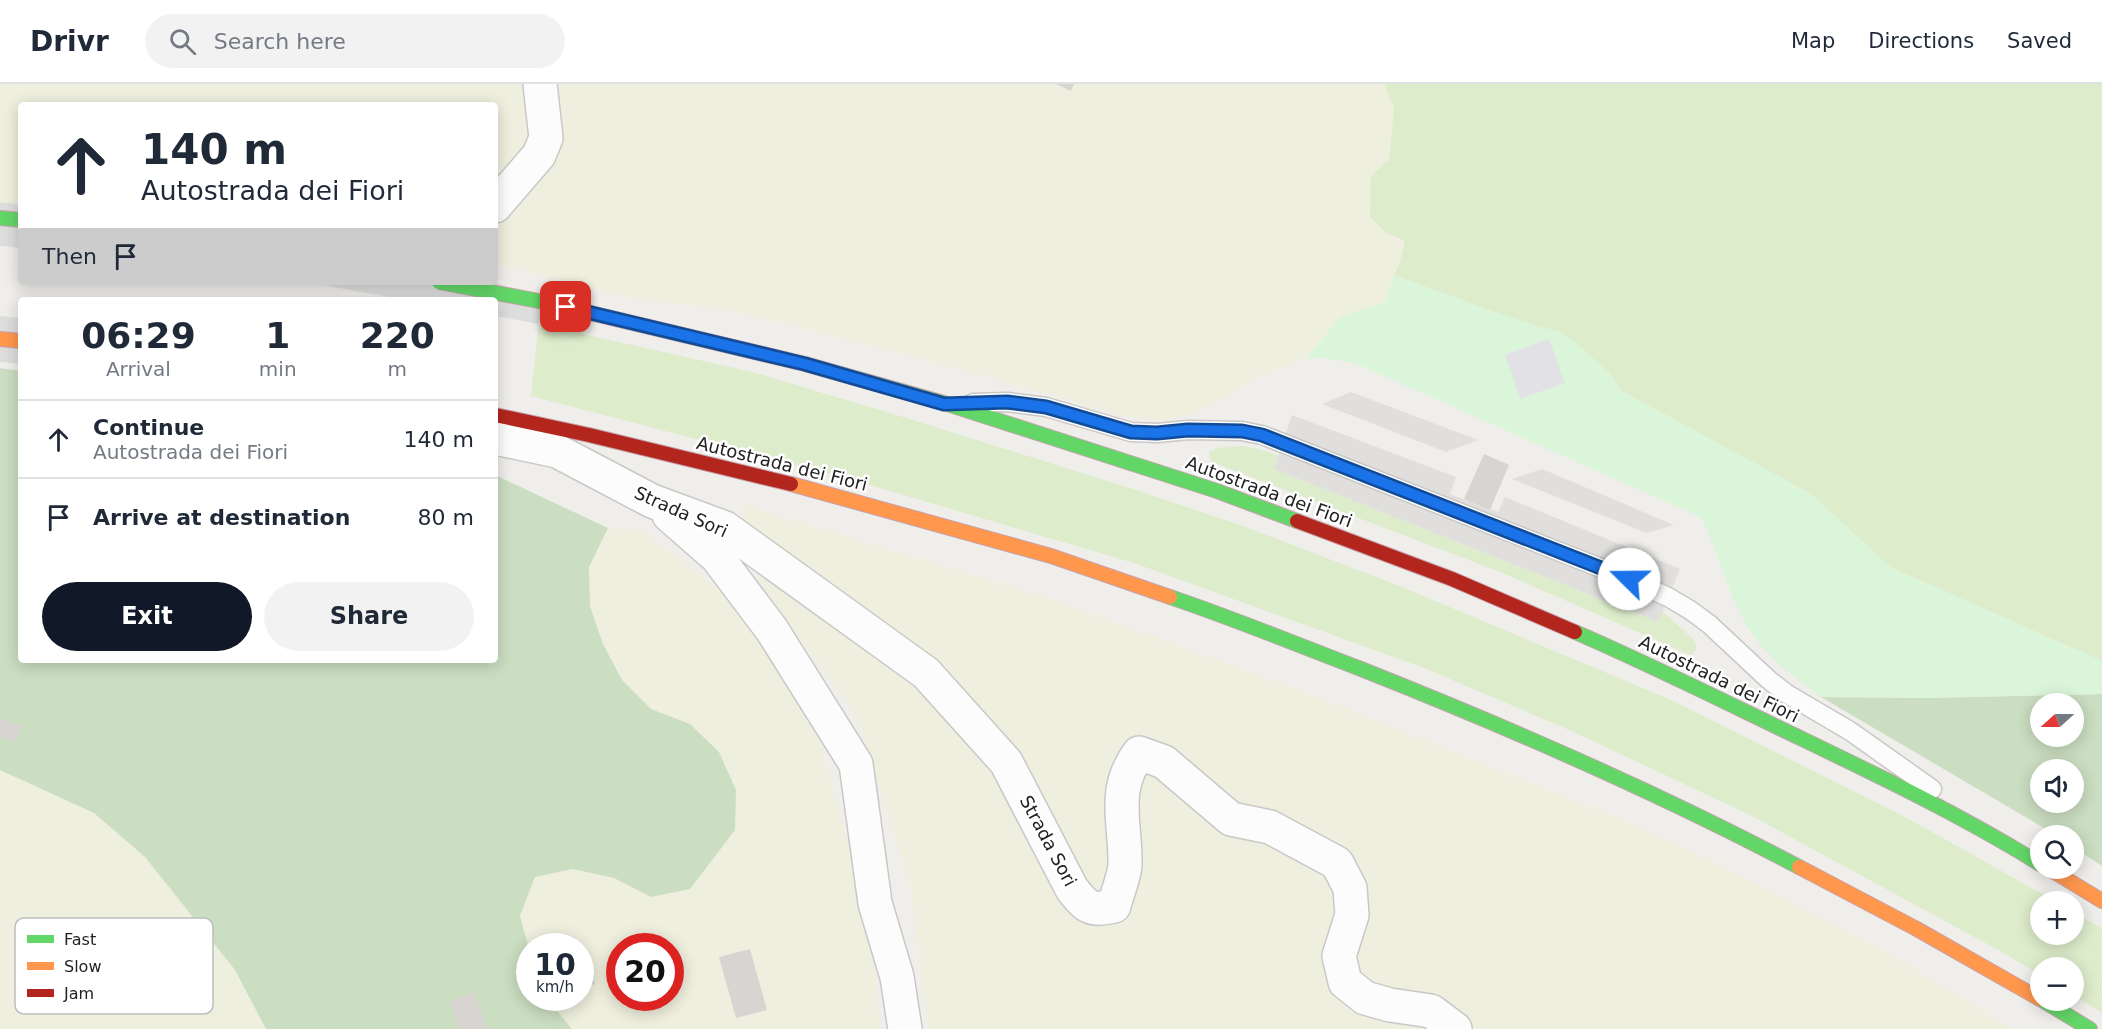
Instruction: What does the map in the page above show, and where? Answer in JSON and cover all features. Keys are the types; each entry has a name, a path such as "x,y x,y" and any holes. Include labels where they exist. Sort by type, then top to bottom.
{"highway":[{"path":"0,218 18,220"},
{"name":"Autostrada dei Fiori","path":"455,285 544,302 805,364 944,404 1217,491 1452,579 1641,661 1881,777 1996,837 2030,858"},
{"path":"0,339 18,341"},
{"name":"Autostrada dei Fiori","path":"498,416 589,435 812,489 1051,556 1247,624 1540,742 1732,832 1915,928 2030,994"},
{"path":"2066,879 2102,901"},
{"name":"Autostrada dei Fiori","path":"2060,1011 2090,1029"}],"street":[{"path":"498,203 539,155 546,138 540,84"},
{"name":"Strada Sori","path":"498,439 556,451 652,501 725,528 926,673 1006,762 1072,890 1085,906 1098,910 1114,906 1125,868 1120,804 1129,767 1139,753 1164,762 1231,819 1270,827 1337,862 1350,888 1352,915 1339,956 1345,982 1365,998 1390,1005 1431,1011 1455,1029"},
{"path":"652,501 717,557 772,630 856,764 875,903 897,977 905,1029"}],"lane":[{"path":"944,404 1007,402 1046,407 1131,432 1242,431 1262,435 1629,579 1690,610 1709,624 1787,694 1851,731 1996,837"}],"green space":[{"path":"0,84 1384,84 1394,108 1389,160 1371,176 1385,232 1405,241 1385,302 1340,317 1306,359 1262,375 1211,406 1192,414 1174,419 1153,420 1123,416 958,369 783,323 723,310 631,298 498,264 498,102 18,102 18,205 0,204"},
{"path":"1384,84 2102,84 2102,661 1890,567 1811,494 1620,390 1610,374 1562,333 1508,317 1394,275 1405,241 1385,232 1370,217 1371,176 1389,160 1394,108"},
{"path":"1394,275 1508,317 1562,333 1610,374 1620,390 1811,494 1890,567 2102,661 2102,694 2030,693 2030,696 1926,698 1821,697 1784,669 1761,646 1746,625 1734,601 1703,521 1696,515 1357,364 1326,358 1306,359 1340,317 1385,302"},
{"path":"539,324 752,372 900,416 1243,526 1402,587 1671,700 1907,818 2037,891 2030,891 2030,945 2084,945 2084,918 2102,928 2102,1013 2084,1002 2084,957 2030,957 2030,969 1752,816 1576,733 1424,668 1134,563 846,478 531,396"},
{"path":"0,368 18,371 18,663 498,663 498,476 608,528 589,567 590,606 603,644 622,680 651,709 690,724 719,752 736,790 735,830 690,889 651,897 614,878 573,869 535,877 520,916 525,933 516,933 516,1011 557,1011 572,1029 266,1029 235,970 213,942 213,918 194,918 145,857 94,813 0,770"},
{"path":"1242,446 1278,455 1274,469 1658,622 1662,611 1693,639 1697,649 1691,655 1500,572 1212,462 1209,456 1210,451 1217,448"},
{"path":"742,504 1058,601 1325,700 1626,821 1714,861 1890,954 2013,1029 928,1029 910,885 858,718 759,581"},
{"path":"608,528 641,530 746,609 814,719 846,835 873,957 881,1029 572,1029 557,1011 594,1011 594,933 525,933 520,916 535,877 573,869 614,878 651,897 690,724 651,709 622,680 603,644 590,606 589,567"},
{"path":"2084,694 2102,694 2102,866 2084,854 2084,825 2039,825 1821,697 2030,696 2030,747 2084,747"},
{"path":"0,770 94,813 145,857 194,918 15,918 15,1014 213,1014 213,942 235,970 266,1029 0,1029"}],"shaded area":[{"path":"1549,339 1565,383 1520,399 1505,355"},
{"path":"1351,392 1478,440 1446,452 1322,404"},
{"path":"1292,415 1456,477 1450,494 1498,512 1505,497 1680,569 1658,622 1274,469"},
{"path":"1542,469 1674,525 1647,533 1512,479"}],"pier":[{"path":"0,202 18,205 18,248 0,246"},
{"path":"498,283 544,302 539,324 498,317 498,297 389,297 323,285"},
{"path":"0,316 18,318 18,364 0,362"}],"building":[{"path":"1056,84 1074,84 1071,91"},
{"path":"1484,454 1509,465 1490,510 1464,499"},
{"path":"0,718 22,726 16,742 0,736"},
{"path":"750,949 767,1010 736,1018 719,957"},
{"path":"475,993 487,1029 459,1029 450,1001"}],"traffic: fast":[{"path":"0,218 18,220"},
{"path":"455,285 544,302"},
{"path":"544,302 805,364 944,403 1217,491 1297,521"},
{"path":"1170,597 1361,669 1528,738 1692,813 1799,867"},
{"path":"1575,632 1685,682 1887,780 2030,858"},
{"path":"2060,1011 2090,1029"}],"traffic: slow":[{"path":"0,339 18,341"},
{"path":"791,484 1051,556 1170,597"},
{"path":"1799,867 1915,928 2030,993"},
{"path":"2066,879 2102,901"}],"traffic: jam":[{"path":"498,416 589,435 791,484"},
{"path":"1297,521 1452,579 1575,632"}],"route":[{"path":"566,307 805,364 944,404 1007,402 1046,407 1131,432 1242,431 1262,435 1629,579"}]}
